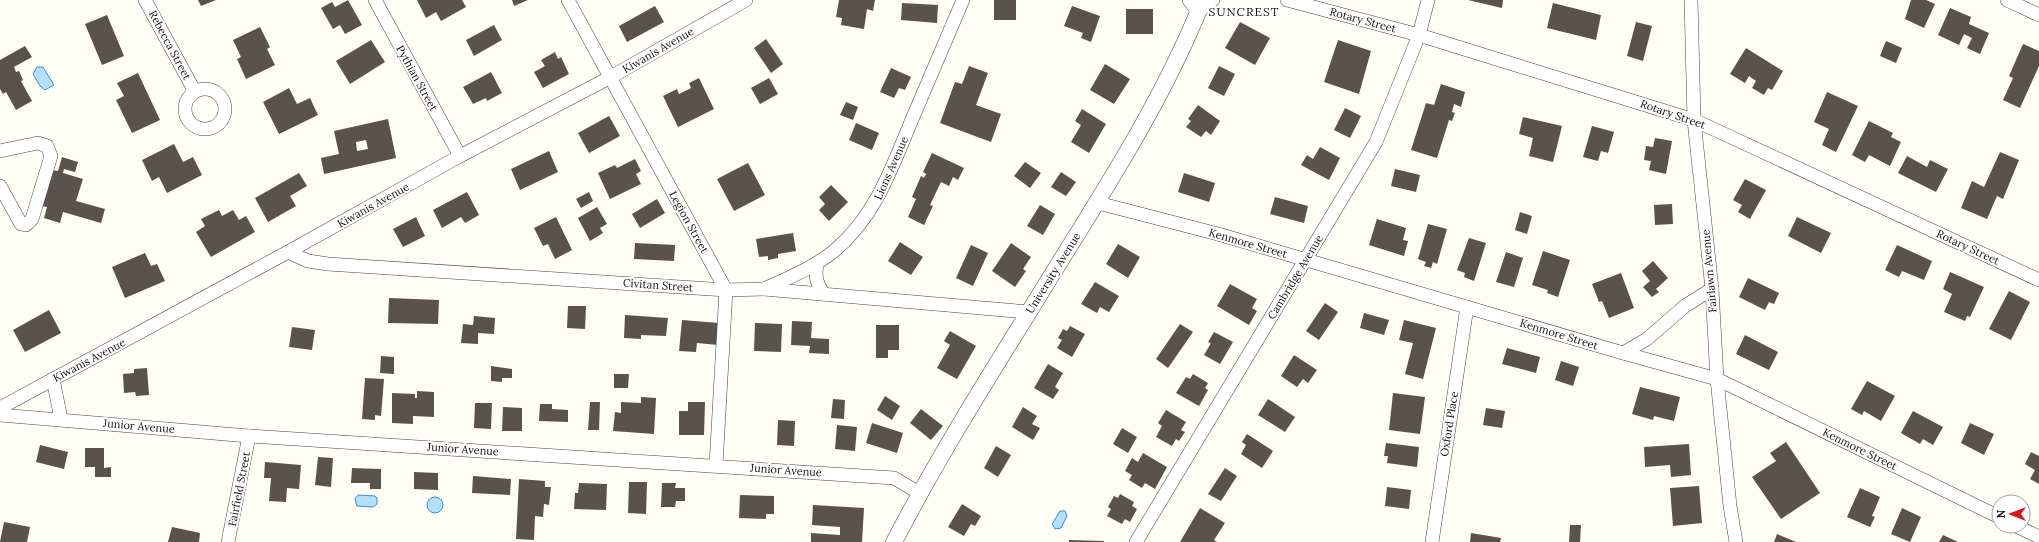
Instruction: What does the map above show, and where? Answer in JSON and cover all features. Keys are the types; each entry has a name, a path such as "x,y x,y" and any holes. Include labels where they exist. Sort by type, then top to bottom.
{"street":[{"name":"Rebecca Street","path":"146,0 194,90"},
{"name":"Pythian Street","path":"374,0 460,156"},
{"name":"Legion Street","path":"568,0 609,78 726,290"},
{"name":"Kiwanis Avenue","path":"0,408 288,252 460,156 609,78 746,0"},
{"name":"Lions Avenue","path":"764,289 817,263 833,252 852,234 870,213 887,179 962,0"},
{"path":"1197,4 1213,0"},
{"name":"Rotary Street","path":"1287,0 1419,35 1694,120 2039,280"},
{"name":"Cambridge Avenue","path":"1136,542 1376,142 1419,35 1428,0"},
{"name":"Fairlawn Avenue","path":"1691,0 1694,120 1712,290 1717,378 1730,506 1736,542"},
{"path":"2007,0 2039,15"},
{"name":"University Avenue","path":"895,542 921,494 1028,312 1098,203 1185,45 1197,4"},
{"path":"0,151 38,142 47,146 51,156 32,219 26,225 21,224 16,219 0,186"},
{"name":"Kenmore Street","path":"1098,203 1305,260 1623,353 1717,378 1991,514"},
{"name":"Civitan Street","path":"288,252 308,261 328,264 726,290 764,289 1028,312"},
{"path":"817,263 816,276 818,285 824,294"},
{"path":"716,465 726,290"},
{"path":"1623,353 1647,339 1685,306 1712,290"},
{"name":"Oxford Place","path":"1432,542 1467,307"},
{"path":"53,379 61,419"},
{"name":"Junior Avenue","path":"0,415 249,436 716,465 894,478 921,494"},
{"name":"Fairfield Street","path":"228,542 249,436"}],"water":[{"path":"37,67 43,67 54,85 45,90 40,86 33,74"},
{"path":"358,495 375,496 377,498 377,504 373,507 357,506 355,499"},
{"path":"435,497 441,499 443,505 441,511 435,513 429,511 427,505 429,499"},
{"path":"1060,511 1065,511 1067,516 1061,528 1055,529 1052,524"}],"building":[{"path":"198,0 216,0 201,6"},
{"path":"348,0 362,25 345,34 340,25 333,29 321,8 332,2 335,7"},
{"path":"417,0 462,0 466,7 441,21 436,12 426,18"},
{"path":"512,0 528,0 514,6"},
{"path":"839,0 875,0 873,11 867,9 864,29 841,25 842,18 836,17"},
{"path":"994,0 1016,0 1016,20 994,20"},
{"path":"1468,0 1503,0 1502,8"},
{"path":"1911,0 1926,0 1935,4 1924,28 1905,19"},
{"path":"902,3 938,5 937,23 901,20"},
{"path":"1553,3 1601,15 1596,40 1547,28"},
{"path":"655,6 664,22 627,42 619,26"},
{"path":"1072,6 1100,16 1091,42 1081,38 1083,33 1064,26"},
{"path":"1950,8 1971,17 1969,24 1989,33 1980,54 1967,48 1972,38 1964,34 1959,45 1938,35"},
{"path":"1126,9 1153,9 1153,34 1126,34"},
{"path":"107,15 124,56 102,65 85,24"},
{"path":"1240,22 1270,38 1255,65 1225,48"},
{"path":"1636,22 1652,26 1643,61 1627,56"},
{"path":"494,25 502,40 474,56 466,40"},
{"path":"260,27 270,47 267,49 275,65 246,79 237,59 241,57 233,40"},
{"path":"766,39 783,64 771,73 754,48"},
{"path":"371,40 385,62 350,84 336,61"},
{"path":"1338,40 1371,51 1359,94 1324,82"},
{"path":"1886,41 1902,48 1896,63 1880,56"},
{"path":"2023,44 2039,51 2039,66 2020,108 2003,100 2013,78 2009,76"},
{"path":"25,46 32,57 14,67 16,72 19,71 23,80 21,81 32,101 16,110 6,92 3,94 0,89 0,60"},
{"path":"1746,48 1783,71 1772,90 1768,88 1764,95 1752,88 1756,81 1749,76 1745,83 1730,74"},
{"path":"555,52 558,59 561,57 569,74 543,88 534,72 545,66 541,60"},
{"path":"1105,64 1130,79 1114,104 1090,90"},
{"path":"969,66 988,73 976,105 1001,114 991,142 940,123 955,82 962,84"},
{"path":"1219,66 1235,74 1224,96 1208,88"},
{"path":"891,68 911,77 905,90 899,88 894,98 880,92"},
{"path":"491,72 502,93 487,101 486,98 473,104 463,87"},
{"path":"138,73 160,120 132,133 116,100 124,96 117,83"},
{"path":"699,78 714,109 678,127 663,96 677,89 679,94 691,88 689,83"},
{"path":"769,78 778,94 760,104 751,88"},
{"path":"1441,84 1465,92 1461,107 1454,104 1452,112 1455,113 1452,121 1449,120 1437,158 1411,150 1426,103 1434,105"},
{"path":"289,88 297,104 310,98 318,115 279,134 263,102"},
{"path":"1827,92 1858,106 1836,152 1822,145 1829,129 1814,122"},
{"path":"846,102 858,107 853,120 840,115"},
{"path":"1198,105 1220,121 1211,135 1206,131 1201,137 1186,127 1191,121 1188,119"},
{"path":"1345,108 1361,116 1350,138 1334,130"},
{"path":"1082,109 1106,124 1089,153 1071,142 1081,125 1075,121"},
{"path":"609,116 620,136 589,153 578,133"},
{"path":"1523,117 1562,126 1553,162 1529,156 1533,138 1519,134"},
{"path":"388,119 396,158 324,174 321,158 339,154 334,131","holes":["366,140 368,149 357,151 356,142"]},
{"path":"1869,121 1893,133 1891,137 1901,142 1890,166 1869,155 1865,162 1852,155"},
{"path":"856,123 879,133 872,150 849,140"},
{"path":"1592,126 1614,132 1608,153 1601,151 1598,161 1583,157"},
{"path":"1655,138 1672,141 1666,174 1649,170 1651,161 1644,160 1646,146 1653,147"},
{"path":"174,144 183,162 193,157 202,175 167,193 159,177 152,181 142,160"},
{"path":"1320,147 1340,158 1329,180 1301,165 1307,155 1313,159"},
{"path":"549,151 558,172 520,190 511,169"},
{"path":"2000,152 2019,160 2003,199 1997,196 1987,219 1961,208 1972,181 1984,187"},
{"path":"932,153 964,168 958,180 953,177 949,186 941,182 930,205 933,206 924,225 908,217 916,199 912,197 921,176 924,178 926,174 923,172"},
{"path":"1907,156 1927,167 1930,160 1948,169 1936,192 1898,173"},
{"path":"62,157 78,162 75,172 64,169 63,173 83,179 76,201 105,209 101,223 63,212 60,223 44,218 47,207 42,206 52,170 58,171"},
{"path":"635,159 641,171 636,174 641,184 610,199 598,173 615,165 617,168"},
{"path":"1025,162 1041,173 1030,188 1014,176"},
{"path":"748,163 765,195 734,211 717,179"},
{"path":"1395,169 1420,175 1416,192 1391,186"},
{"path":"1061,172 1076,182 1066,196 1051,187"},
{"path":"299,173 307,186 290,196 296,206 268,222 255,198"},
{"path":"1184,173 1215,183 1209,202 1178,192"},
{"path":"1745,179 1766,190 1750,219 1738,212 1742,205 1733,200"},
{"path":"831,185 848,202 829,221 819,210 825,204 819,197"},
{"path":"467,192 479,215 465,223 461,217 442,228 433,210"},
{"path":"589,192 593,201 581,208 576,199"},
{"path":"1275,197 1308,206 1304,223 1270,214"},
{"path":"657,199 665,213 640,228 632,214"},
{"path":"1672,204 1673,224 1655,225 1654,205"},
{"path":"1040,205 1055,214 1043,235 1027,226"},
{"path":"597,207 607,224 600,228 603,233 590,241 578,218"},
{"path":"219,210 222,216 233,210 239,220 246,216 255,232 211,257 196,232 205,226 201,219"},
{"path":"1520,212 1532,216 1527,234 1515,230"},
{"path":"416,217 425,236 403,247 393,229"},
{"path":"556,217 572,250 555,259 548,244 543,246 534,228"},
{"path":"1797,217 1831,233 1821,253 1788,236"},
{"path":"1377,219 1406,228 1403,240 1408,241 1404,256 1369,245"},
{"path":"1428,224 1447,229 1437,264 1433,262 1431,268 1424,266 1426,262 1418,259"},
{"path":"793,233 796,251 778,254 778,258 768,260 768,256 759,257 756,239"},
{"path":"1469,238 1486,243 1474,281 1464,277 1465,273 1457,270"},
{"path":"900,242 923,257 911,275 888,261"},
{"path":"635,243 675,245 674,261 634,259"},
{"path":"1011,243 1031,257 1023,269 1026,271 1015,287 992,271"},
{"path":"1118,244 1140,257 1128,278 1106,264"},
{"path":"971,245 988,253 973,286 956,278"},
{"path":"1897,245 1932,261 1924,280 1902,271 1899,277 1885,270"},
{"path":"1543,251 1570,260 1558,297 1547,293 1548,290 1532,285"},
{"path":"1506,252 1523,258 1514,287 1496,282"},
{"path":"145,253 151,266 157,264 165,281 125,298 112,267"},
{"path":"1653,261 1668,278 1656,289 1659,292 1652,297 1643,287 1650,281 1642,271"},
{"path":"1950,272 1984,287 1970,317 1967,316 1965,321 1944,312 1952,294 1943,289"},
{"path":"1621,273 1634,308 1609,318 1602,301 1599,302 1592,284"},
{"path":"1748,278 1779,293 1774,304 1769,302 1765,310 1739,297"},
{"path":"1095,282 1119,296 1109,312 1100,307 1097,313 1081,304"},
{"path":"1230,284 1257,299 1252,308 1257,311 1249,325 1217,306"},
{"path":"2009,291 2030,302 2011,340 1989,329"},
{"path":"389,298 439,300 438,324 388,323"},
{"path":"1325,303 1338,312 1319,340 1306,331"},
{"path":"568,306 586,306 585,329 567,328"},
{"path":"49,310 61,333 25,352 13,330"},
{"path":"1364,313 1389,320 1384,335 1360,328"},
{"path":"625,315 668,318 666,336 641,335 641,339 624,338"},
{"path":"474,316 495,318 494,334 478,333 478,344 461,343 463,324 473,325"},
{"path":"682,320 719,323 718,345 697,343 696,352 679,351"},
{"path":"1404,320 1436,328 1423,379 1405,374 1413,343 1399,340"},
{"path":"792,321 812,322 811,338 829,339 829,354 809,353 810,346 791,345"},
{"path":"755,323 782,324 781,352 754,351"},
{"path":"1180,324 1193,332 1168,368 1156,359"},
{"path":"876,325 899,325 899,350 888,350 888,358 876,358"},
{"path":"1070,326 1085,334 1072,357 1057,348 1062,340 1058,338 1063,329 1067,331"},
{"path":"292,327 315,330 312,350 289,347"},
{"path":"950,331 976,346 957,379 937,368 950,345 944,341"},
{"path":"1214,332 1233,342 1220,364 1204,355 1211,343 1208,342"},
{"path":"1745,335 1778,352 1769,370 1736,354"},
{"path":"1507,348 1540,357 1536,373 1502,364"},
{"path":"1294,355 1317,370 1308,383 1303,379 1297,387 1281,376"},
{"path":"381,356 394,357 394,374 380,373"},
{"path":"1561,361 1579,367 1573,386 1555,380"},
{"path":"1048,364 1063,373 1055,387 1059,390 1053,399 1034,388"},
{"path":"491,366 512,369 512,378 502,378 502,382 491,381"},
{"path":"147,368 149,395 136,396 135,392 124,393 123,374 134,373 134,369"},
{"path":"614,374 629,374 628,388 614,388"},
{"path":"1193,374 1208,383 1205,388 1208,390 1199,406 1176,393 1186,377 1190,379"},
{"path":"365,378 384,379 381,416 375,415 375,420 362,419"},
{"path":"1867,381 1895,396 1881,421 1864,411 1862,415 1851,409"},
{"path":"1640,387 1680,397 1674,421 1654,416 1653,420 1632,414"},
{"path":"417,391 434,392 434,417 413,416 413,424 392,423 392,393 415,394 415,398 417,398"},
{"path":"1393,393 1425,397 1420,434 1389,430"},
{"path":"885,396 900,406 892,420 877,410"},
{"path":"641,397 656,398 654,434 613,431 615,412 621,413 621,402 641,403"},
{"path":"833,399 845,400 844,419 831,418"},
{"path":"1268,399 1295,417 1285,432 1258,415"},
{"path":"590,402 600,402 599,430 588,430"},
{"path":"688,402 705,402 704,435 679,435 679,411 688,411"},
{"path":"475,403 492,403 491,429 474,428"},
{"path":"540,404 552,404 552,409 568,410 568,422 539,421"},
{"path":"503,407 522,408 522,431 502,431"},
{"path":"1023,407 1037,416 1032,424 1040,428 1033,440 1012,427"},
{"path":"1486,408 1505,411 1502,428 1483,425"},
{"path":"921,409 943,426 931,440 910,423"},
{"path":"1166,410 1186,422 1181,430 1185,432 1179,441 1176,439 1172,446 1156,437 1162,426 1158,423"},
{"path":"1913,411 1943,427 1933,445 1923,439 1920,444 1901,433"},
{"path":"778,420 795,421 794,446 777,445"},
{"path":"872,423 903,433 897,453 866,443"},
{"path":"1970,423 1994,434 1984,455 1961,443"},
{"path":"837,425 857,427 855,451 835,449"},
{"path":"1122,428 1137,437 1128,453 1113,444"},
{"path":"1247,434 1273,451 1262,468 1241,454 1246,445 1242,442"},
{"path":"1786,442 1820,493 1781,519 1752,477 1776,461 1770,453"},
{"path":"1386,443 1419,447 1417,467 1387,463 1388,456 1384,456"},
{"path":"1689,444 1691,475 1671,477 1670,465 1645,467 1644,447"},
{"path":"40,445 68,452 64,469 36,462"},
{"path":"996,446 1011,455 998,477 984,468"},
{"path":"85,448 104,448 104,468 111,467 111,477 95,477 95,467 85,467"},
{"path":"2031,452 2039,456 2039,484 2030,479 2035,470 2025,464"},
{"path":"1143,453 1167,467 1155,489 1145,483 1142,488 1129,480 1132,475 1125,471 1132,458 1138,462"},
{"path":"318,457 333,458 331,487 315,485"},
{"path":"265,462 301,465 299,489 287,488 286,502 269,501 271,478 264,478"},
{"path":"352,468 381,469 381,489 370,489 370,483 351,483"},
{"path":"1225,468 1237,476 1221,501 1208,494"},
{"path":"414,472 438,473 438,490 414,489"},
{"path":"473,476 511,479 510,495 472,493"},
{"path":"519,479 545,481 545,487 551,487 549,505 544,504 543,517 535,516 534,540 516,539"},
{"path":"629,482 647,482 646,514 628,513"},
{"path":"579,483 607,484 606,510 574,509 575,493 578,493"},
{"path":"662,483 676,483 675,488 685,488 685,501 676,501 675,507 661,507"},
{"path":"1699,486 1702,523 1673,526 1670,488"},
{"path":"1387,487 1411,490 1409,509 1385,506"},
{"path":"1860,488 1880,497 1872,516 1875,517 1870,527 1847,517"},
{"path":"1120,494 1134,502 1132,506 1137,509 1130,522 1125,519 1122,524 1107,516 1111,509 1108,507 1114,496 1118,498"},
{"path":"740,495 774,496 774,514 766,514 766,519 739,518"},
{"path":"962,504 981,516 975,526 971,524 964,536 948,527"},
{"path":"813,505 864,508 862,542 811,542 811,533 840,535 840,527 812,525"},
{"path":"1200,508 1225,523 1214,540 1217,542 1180,542"},
{"path":"1902,508 1921,517 1910,542 1891,534"},
{"path":"4,522 30,527 27,542 0,542"},
{"path":"1570,525 1581,525 1580,542 1569,542"},
{"path":"172,527 200,533 199,542 168,542"},
{"path":"1471,533 1501,538 1500,542 1470,542"},
{"path":"1777,534 1796,542 1774,542"},
{"path":"1943,535 1958,542 1939,542"},
{"path":"1069,540 1104,541 1104,542 1069,542"}],"district":[{"name":"SUNCREST","path":"1244,11"}]}
